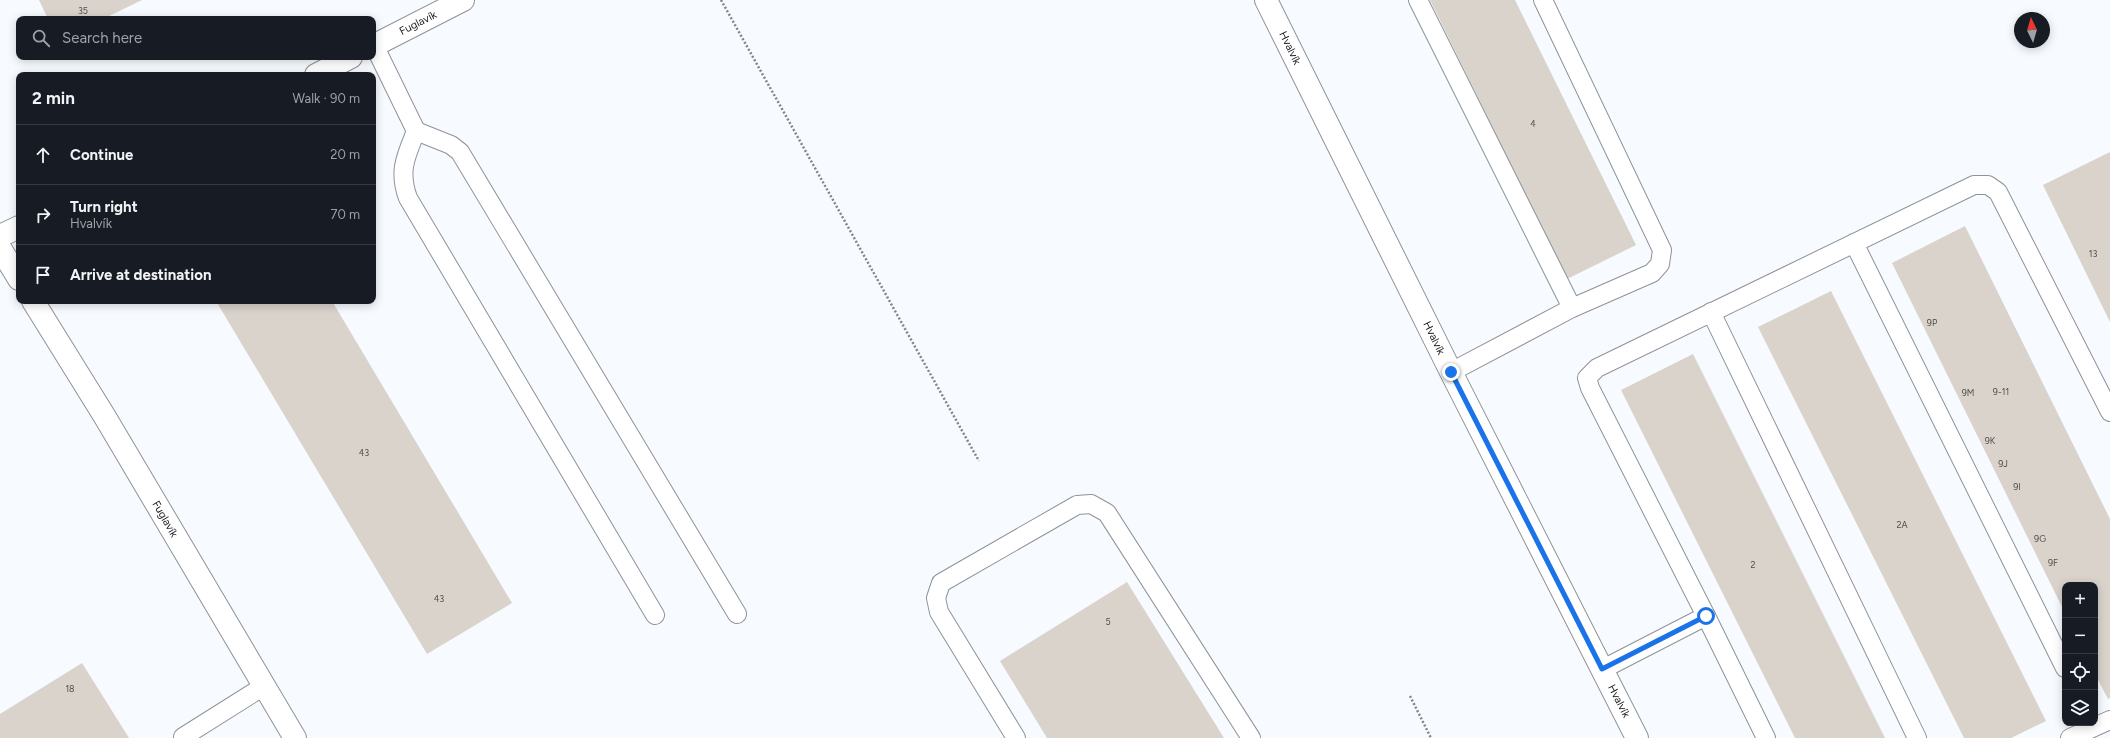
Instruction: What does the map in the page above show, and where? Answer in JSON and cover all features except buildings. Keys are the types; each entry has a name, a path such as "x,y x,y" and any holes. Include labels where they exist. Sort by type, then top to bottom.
{"street":[{"name":"Fuglavík","path":"376,44 463,0"},
{"name":"Hvalvík","path":"1266,0 1451,372 1637,738"},
{"path":"322,72 345,60"},
{"path":"0,236 16,228"},
{"path":"0,248 16,273"},
{"name":"Fuglavík","path":"35,304 105,417 295,738"}],"lane":[{"path":"1418,0 1572,308"},
{"path":"1451,372 1572,308 1652,273 1660,264 1662,250 1543,0"},
{"path":"376,49 416,131 451,145 460,152 737,614"},
{"path":"416,131 403,161 404,186 408,198 655,615"},
{"path":"1766,738 1706,616 1590,388 1587,378 1597,368 1974,185 1988,184 1998,192 2110,412"},
{"path":"1854,243 2062,662"},
{"path":"1711,312 1917,738"},
{"path":"1016,738 939,612 936,598 941,582 1077,505 1091,504 1107,513 1251,738"},
{"path":"1602,669 1706,616"},
{"path":"183,737 264,686"},
{"path":"2070,738 2099,723"}],"path":[{"path":"721,0 979,461"},
{"path":"1410,696 1430,738"}],"route":[{"path":"1451,372 1602,669 1706,616"}]}
